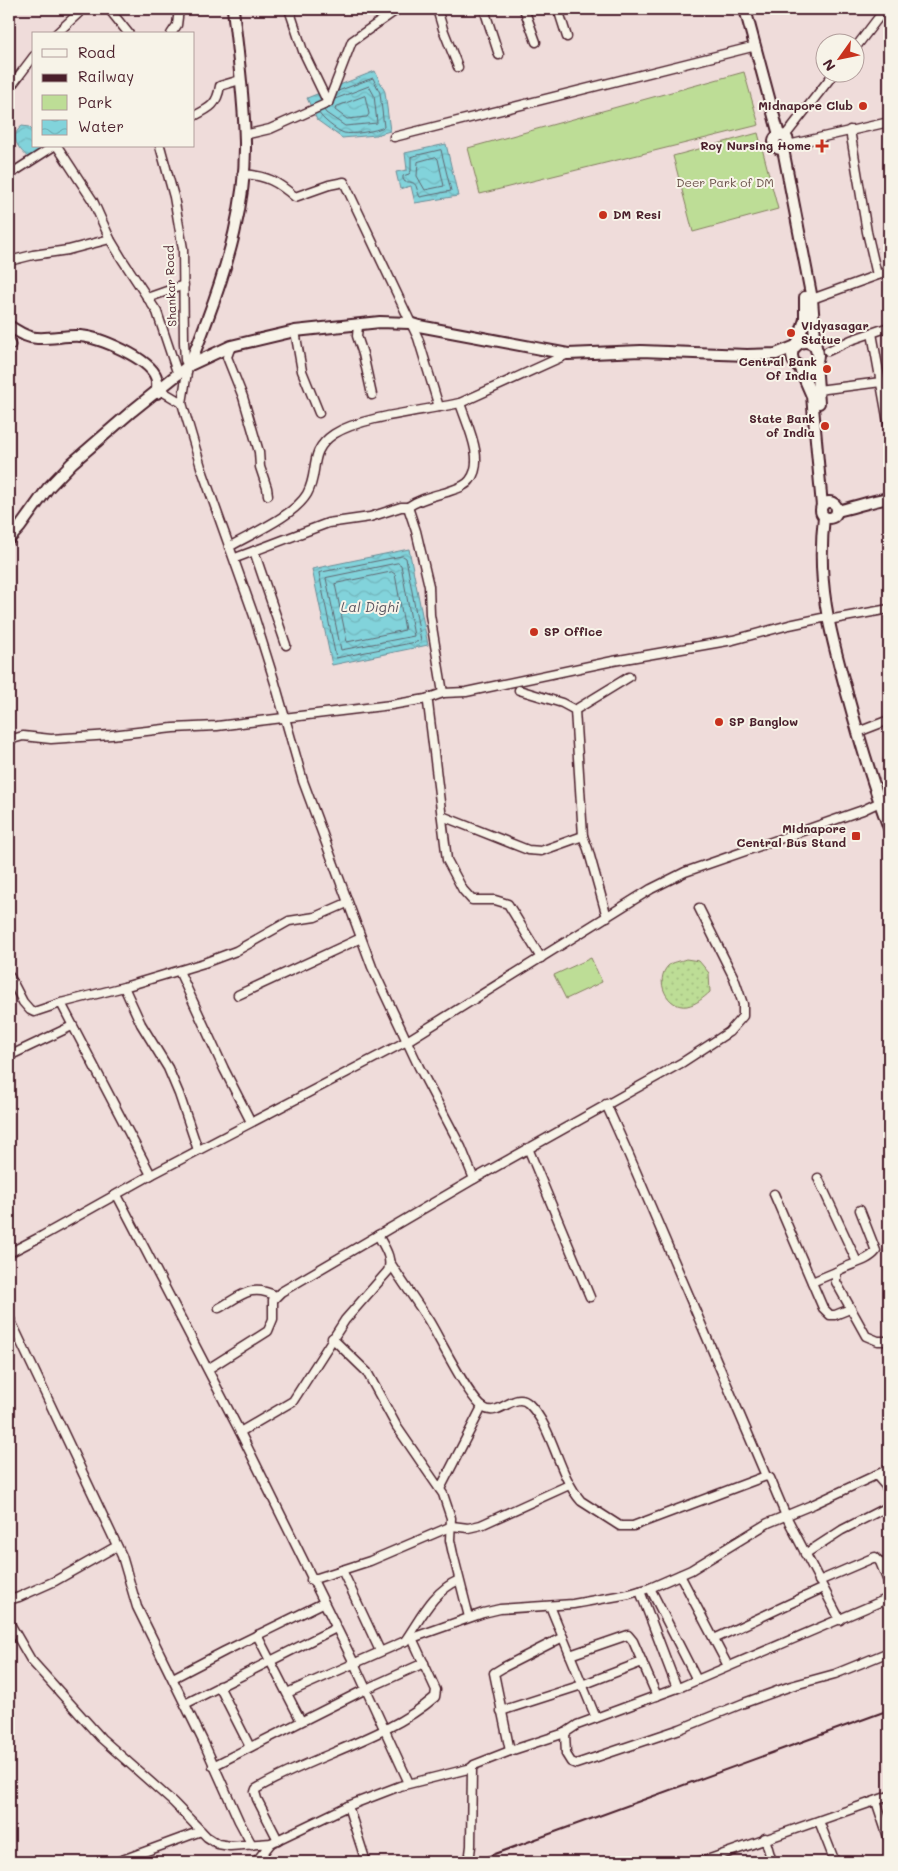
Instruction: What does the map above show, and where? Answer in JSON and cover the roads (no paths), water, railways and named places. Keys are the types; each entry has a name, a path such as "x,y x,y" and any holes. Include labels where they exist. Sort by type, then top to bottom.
{"main road":[{"path":"188,366 196,351 229,254 234,234 242,174 244,135 233,9"},
{"path":"745,9 752,47 781,142 812,299 818,390 830,505"},
{"path":"781,142 805,300 805,319 792,357 812,396 832,518 824,516 821,543 822,580 828,619 858,732 889,828"},
{"path":"9,538 20,527 48,488 72,463 188,366 231,346 295,331 358,326 380,322 409,323 483,339 568,354 641,351 747,355 776,354 801,343 813,345 816,350"},
{"path":"9,326 23,335 36,338 80,336 97,339 115,346 151,368 156,377 158,391"},
{"path":"776,354 808,368 816,362"},
{"path":"830,505 862,503 889,498"}],"street":[{"path":"58,32 83,9"},
{"path":"109,9 127,32"},
{"path":"172,32 177,25 179,9"},
{"path":"289,9 303,51 328,103"},
{"path":"244,135 270,129 328,103 352,41 398,9"},
{"path":"437,9 458,67"},
{"path":"484,9 499,56"},
{"path":"524,9 536,42"},
{"path":"558,9 567,37"},
{"path":"866,33 885,9"},
{"path":"394,137 752,47"},
{"path":"9,89 32,59"},
{"path":"195,116 210,108 218,98 220,86 240,80"},
{"path":"781,142 827,82"},
{"path":"781,142 889,122"},
{"path":"850,130 867,232 877,276"},
{"path":"9,169 12,173 53,148"},
{"path":"57,148 93,201 110,239 157,312 178,375"},
{"name":"Shankar Road","path":"161,148 174,197 183,249 184,342 185,360 188,366 182,403"},
{"path":"242,174 259,175 270,179 284,186 295,197 328,184 344,182 409,323 418,338 439,408"},
{"path":"9,261 68,250 110,239"},
{"path":"812,299 889,271"},
{"path":"147,298 184,285"},
{"path":"358,326 357,336 372,395"},
{"path":"828,351 840,344 889,327"},
{"path":"295,331 302,371 319,413"},
{"path":"872,333 888,409 889,428"},
{"path":"231,346 227,357 243,397 259,452 260,467 268,488 268,496"},
{"path":"229,547 297,506 307,494 312,481 317,451 334,434 372,420 460,403 568,354"},
{"path":"818,390 881,382"},
{"path":"158,391 182,403 200,467 254,616 303,781 347,903 372,967 407,1041 461,1146 474,1179"},
{"path":"238,557 328,523 370,517 400,507 408,507 416,501 464,486 476,469 476,454 471,432 460,403"},
{"path":"408,507 416,531 429,586 430,616 443,693"},
{"path":"254,551 286,645"},
{"path":"9,740 23,736 51,739 217,726 391,706 426,699 443,693 466,692 612,661 732,640 789,625 889,609"},
{"path":"574,710 628,677"},
{"path":"519,690 562,703 574,710"},
{"path":"426,699 428,702 447,860 463,890 472,900 495,900 508,904 541,958"},
{"path":"574,710 583,836 607,917"},
{"path":"858,732 889,720"},
{"path":"9,1253 198,1150 407,1041 651,889 685,872 863,810 880,802"},
{"path":"442,816 528,850 541,851 583,836"},
{"path":"9,975 23,1002 30,1010 39,1011 61,1003 179,971 236,952 289,921 315,917 347,903"},
{"path":"208,1369 268,1331 271,1326 273,1300 276,1296 474,1179 683,1062 729,1032 743,1016 743,1004 734,978 699,908"},
{"path":"238,995 361,938"},
{"path":"179,971 216,1054 251,1122"},
{"path":"124,987 141,1024 168,1068 198,1150"},
{"path":"61,1003 152,1175"},
{"path":"9,1056 72,1026"},
{"path":"606,1104 766,1476 772,1481 786,1516 840,1620"},
{"path":"528,1148 590,1297"},
{"path":"818,1178 857,1262"},
{"path":"117,1194 240,1432 311,1580 354,1663 409,1784"},
{"path":"774,1194 823,1308 830,1315 850,1309"},
{"path":"812,1282 871,1256 876,1251 860,1210"},
{"path":"378,1235 387,1251 391,1264 482,1407 493,1410 517,1400 528,1402 545,1429 569,1485 581,1501 614,1523 626,1528 766,1476"},
{"path":"240,1432 293,1401 332,1338 345,1320 384,1277 391,1264"},
{"path":"836,1272 836,1282 866,1336 878,1341 889,1341"},
{"path":"219,1308 254,1290 276,1296"},
{"path":"9,1317 117,1546 125,1565 130,1589 137,1607 173,1678 238,1821 252,1845"},
{"path":"332,1338 367,1372 396,1427 440,1489 447,1503 452,1526 450,1540 469,1617"},
{"path":"440,1489 482,1407"},
{"path":"287,1693 409,1639 469,1617 500,1609 550,1606 599,1600 650,1588 680,1575 752,1531 889,1469"},
{"path":"876,1475 889,1490"},
{"path":"311,1580 380,1557 452,1526 468,1528 482,1526 569,1485"},
{"path":"805,1554 842,1530 889,1506"},
{"path":"9,1600 55,1581 117,1546"},
{"path":"714,1639 875,1557 886,1569 889,1584"},
{"path":"342,1570 380,1652"},
{"path":"680,1575 728,1666"},
{"path":"409,1639 437,1594 446,1586 459,1580"},
{"path":"650,1588 697,1680"},
{"path":"640,1591 677,1688"},
{"path":"9,1622 31,1660 100,1738 166,1796 201,1831 218,1844 230,1846 275,1841 348,1806 409,1784 472,1768 474,1765 510,1750 565,1733 577,1725 697,1680 889,1598"},
{"path":"173,1678 323,1603"},
{"path":"550,1606 596,1718"},
{"path":"185,1704 336,1628"},
{"path":"257,1635 301,1721"},
{"path":"570,1655 628,1635 633,1641 657,1696"},
{"path":"510,1750 494,1673 504,1666 563,1638"},
{"path":"275,1841 257,1798 256,1789 299,1767 385,1729 435,1697 436,1690 424,1663 409,1639"},
{"path":"565,1733 566,1754 571,1762 576,1764 680,1729 791,1686 835,1674 889,1652"},
{"path":"501,1711 582,1685 642,1662"},
{"path":"213,1766 366,1689 424,1663"},
{"path":"219,1686 250,1747"},
{"path":"470,1862 472,1768"},
{"path":"694,1862 707,1861 765,1838 889,1796"},
{"path":"876,1801 889,1840"},
{"path":"348,1806 366,1862"},
{"path":"819,1821 835,1862"},
{"path":"117,1862 201,1831"},
{"path":"765,1838 772,1862"},
{"path":"256,1862 275,1841"}],"water":[{"path":"375,71 385,92 390,131 376,135 342,138 317,120 307,98"},
{"path":"22,126 29,127 32,130 32,148 48,148 50,151 33,162 17,145 15,135"},
{"path":"446,144 458,196 415,203 411,186 400,189 396,172 407,170 405,153"},
{"name":"Lal Dighi","path":"409,549 428,645 332,665 312,569"}],"railway":[{"path":"473,1862 889,1710"}],"place":[{"name":"Midnapore Club","path":"863,106"},
{"name":"Roy Nursing Home","path":"822,146"},
{"name":"DM Resi","path":"603,215"},
{"name":"Vidyasagar Statue","path":"791,333"},
{"name":"Central Bank Of India","path":"827,369"},
{"name":"State Bank of India","path":"825,426"},
{"name":"SP Office","path":"534,632"},
{"name":"SP Banglow","path":"719,722"},
{"name":"Midnapore Central Bus Stand","path":"856,836"}],"park label":[{"name":"Deer Park of DM","path":"725,183"}]}
